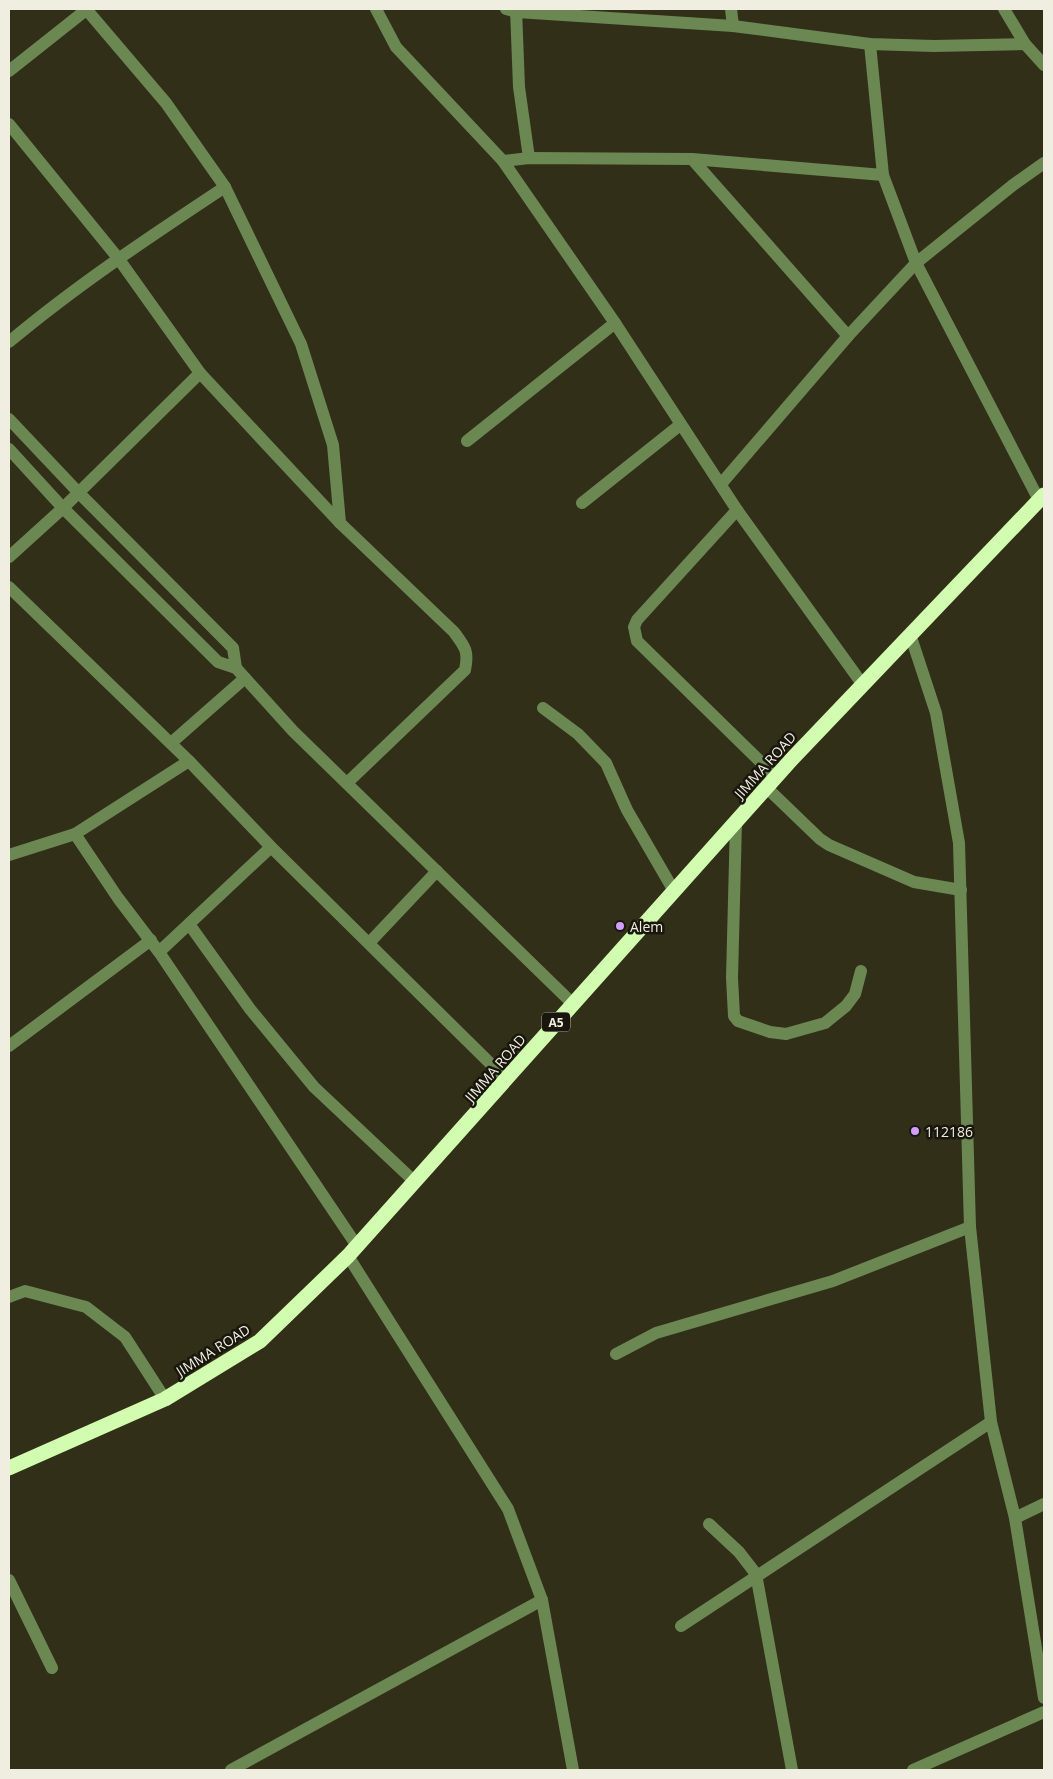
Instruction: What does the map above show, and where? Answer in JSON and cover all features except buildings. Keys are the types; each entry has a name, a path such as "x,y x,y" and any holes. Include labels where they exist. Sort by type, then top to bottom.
{"highway":[{"name":"JIMMA ROAD","path":"9,1468 165,1399 260,1341 352,1251 507,1080 572,1003 771,782 1042,498"}],"street":[{"path":"11,65 86,9 166,104 225,187 301,344 333,445 340,522"},
{"path":"376,9 396,47 503,161 615,323 737,510 863,685"},
{"path":"731,9 733,26"},
{"path":"1004,9 1025,44 1044,65"},
{"path":"529,158 519,87 513,10 601,13 733,26 870,44 934,46 1025,44"},
{"path":"870,44 883,175 916,263 1042,498"},
{"path":"9,124 118,258 200,373 340,522 454,632 466,648 468,657 465,670 347,783"},
{"path":"503,161 529,158 692,159 883,175"},
{"path":"692,159 848,336"},
{"path":"721,484 848,336 916,263 1013,184 1044,162"},
{"path":"9,342 40,316 118,258 225,187"},
{"path":"468,441 615,323"},
{"path":"9,556 63,508 200,373"},
{"path":"9,419 78,492 234,648 236,668"},
{"path":"582,503 680,425"},
{"path":"9,449 63,508 218,662 236,668 293,731 572,1003"},
{"path":"737,510 637,620 634,634 637,641 771,782 820,839 829,845 914,882 961,890"},
{"path":"9,587 171,743 271,847 507,1080"},
{"path":"910,637 936,713 959,843 970,1227 991,1422 1015,1518 1044,1698"},
{"path":"171,743 244,678"},
{"path":"543,708 578,734 606,763 627,810 674,891"},
{"path":"9,855 74,834 189,761"},
{"path":"736,822 732,978 734,1016 738,1020 770,1032 786,1034 825,1023 846,1006 855,994 862,971"},
{"path":"74,834 118,898 151,940 352,1251 508,1509 542,1600 574,1770"},
{"path":"159,952 271,847"},
{"path":"369,943 437,872"},
{"path":"189,924 250,1010 314,1087 415,1182"},
{"path":"9,1046 151,940"},
{"path":"616,1354 656,1333 833,1281 970,1227"},
{"path":"9,1297 25,1292 86,1307 125,1337 165,1399"},
{"path":"681,1626 756,1574 991,1422"},
{"path":"1015,1518 1044,1504"},
{"path":"709,1524 739,1552 756,1574 792,1770"},
{"path":"9,1580 52,1668"},
{"path":"231,1770 542,1600"},
{"path":"912,1770 1044,1712"}],"place":[{"name":"Alem","path":"620,926"},
{"name":"112186","path":"915,1131"}]}
